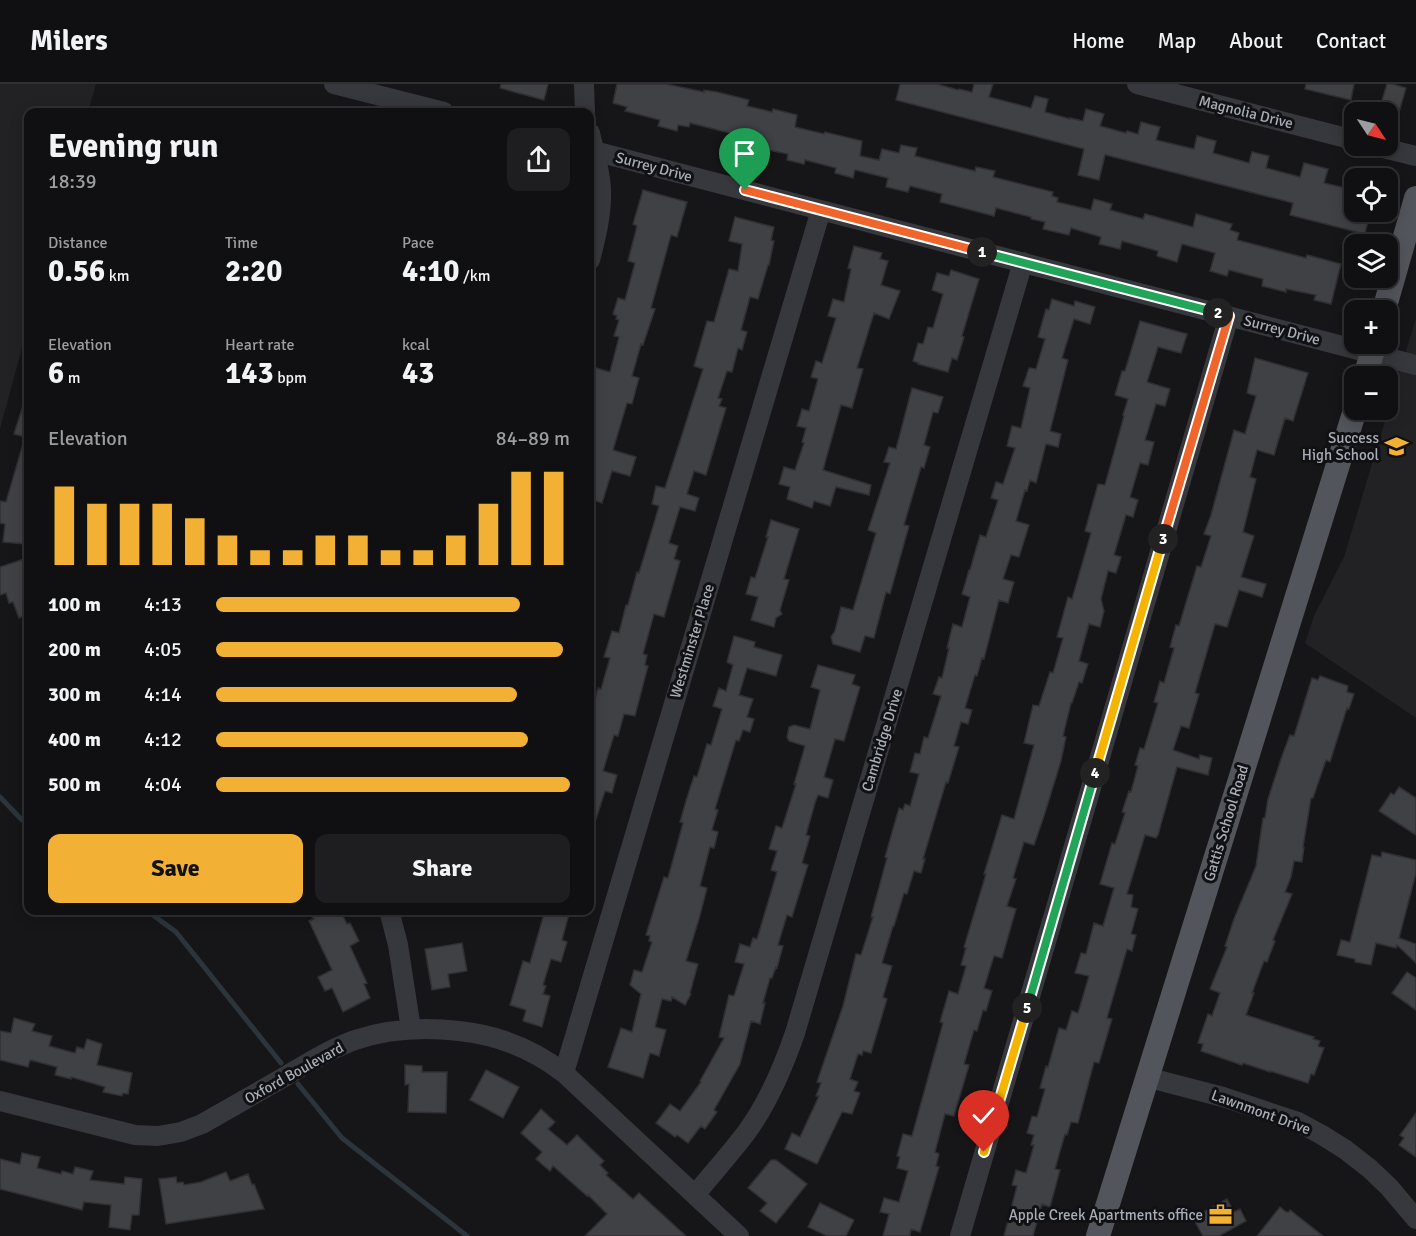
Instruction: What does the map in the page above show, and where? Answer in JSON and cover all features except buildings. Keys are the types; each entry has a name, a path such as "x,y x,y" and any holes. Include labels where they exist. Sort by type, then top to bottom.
{"main road":[{"path":"1387,300 1416,198"},
{"name":"Gattis School Road","path":"1098,1236 1351,420"}],"street":[{"path":"334,84 414,108"},
{"path":"584,84 585,108"},
{"name":"Magnolia Drive","path":"1137,84 1344,137"},
{"name":"Surrey Drive","path":"594,146 821,210 1229,316 1344,342"},
{"path":"1398,152 1416,156"},
{"path":"594,157 599,176 601,203 594,243"},
{"name":"Westminster Place","path":"564,1073 821,210"},
{"name":"Cambridge Drive","path":"695,1195 750,1126 774,1085 789,1051 1023,262"},
{"path":"960,1236 1229,316"},
{"name":"Surrey Drive","path":"1388,354 1416,365"},
{"path":"390,915 398,945 411,1029"},
{"name":"Oxford Boulevard","path":"0,1101 124,1134 158,1136 181,1132 202,1124 330,1050 356,1040 411,1029 436,1029 489,1036 529,1050 553,1064 739,1236"},
{"name":"Lawnmont Drive","path":"1146,1077 1223,1097 1298,1122 1346,1150 1369,1168 1389,1187 1416,1219"}],"shaded area":[{"path":"0,84 96,84 89,108 24,108 24,341 0,429"},
{"name":"Success High School","path":"1416,318 1416,718 1305,643 1314,616 1344,557 1385,420 1398,420 1398,378"}],"waterway":[{"path":"0,797 24,821"},
{"path":"153,915 176,932 281,1063"},
{"path":"298,1084 342,1138 467,1236"}],"place":[{"name":"Success High School","path":"1397,447"},
{"name":"Apple Creek Apartments office","path":"1221,1215"}],"route":[{"path":"745,190 1229,316 984,1152"}]}
